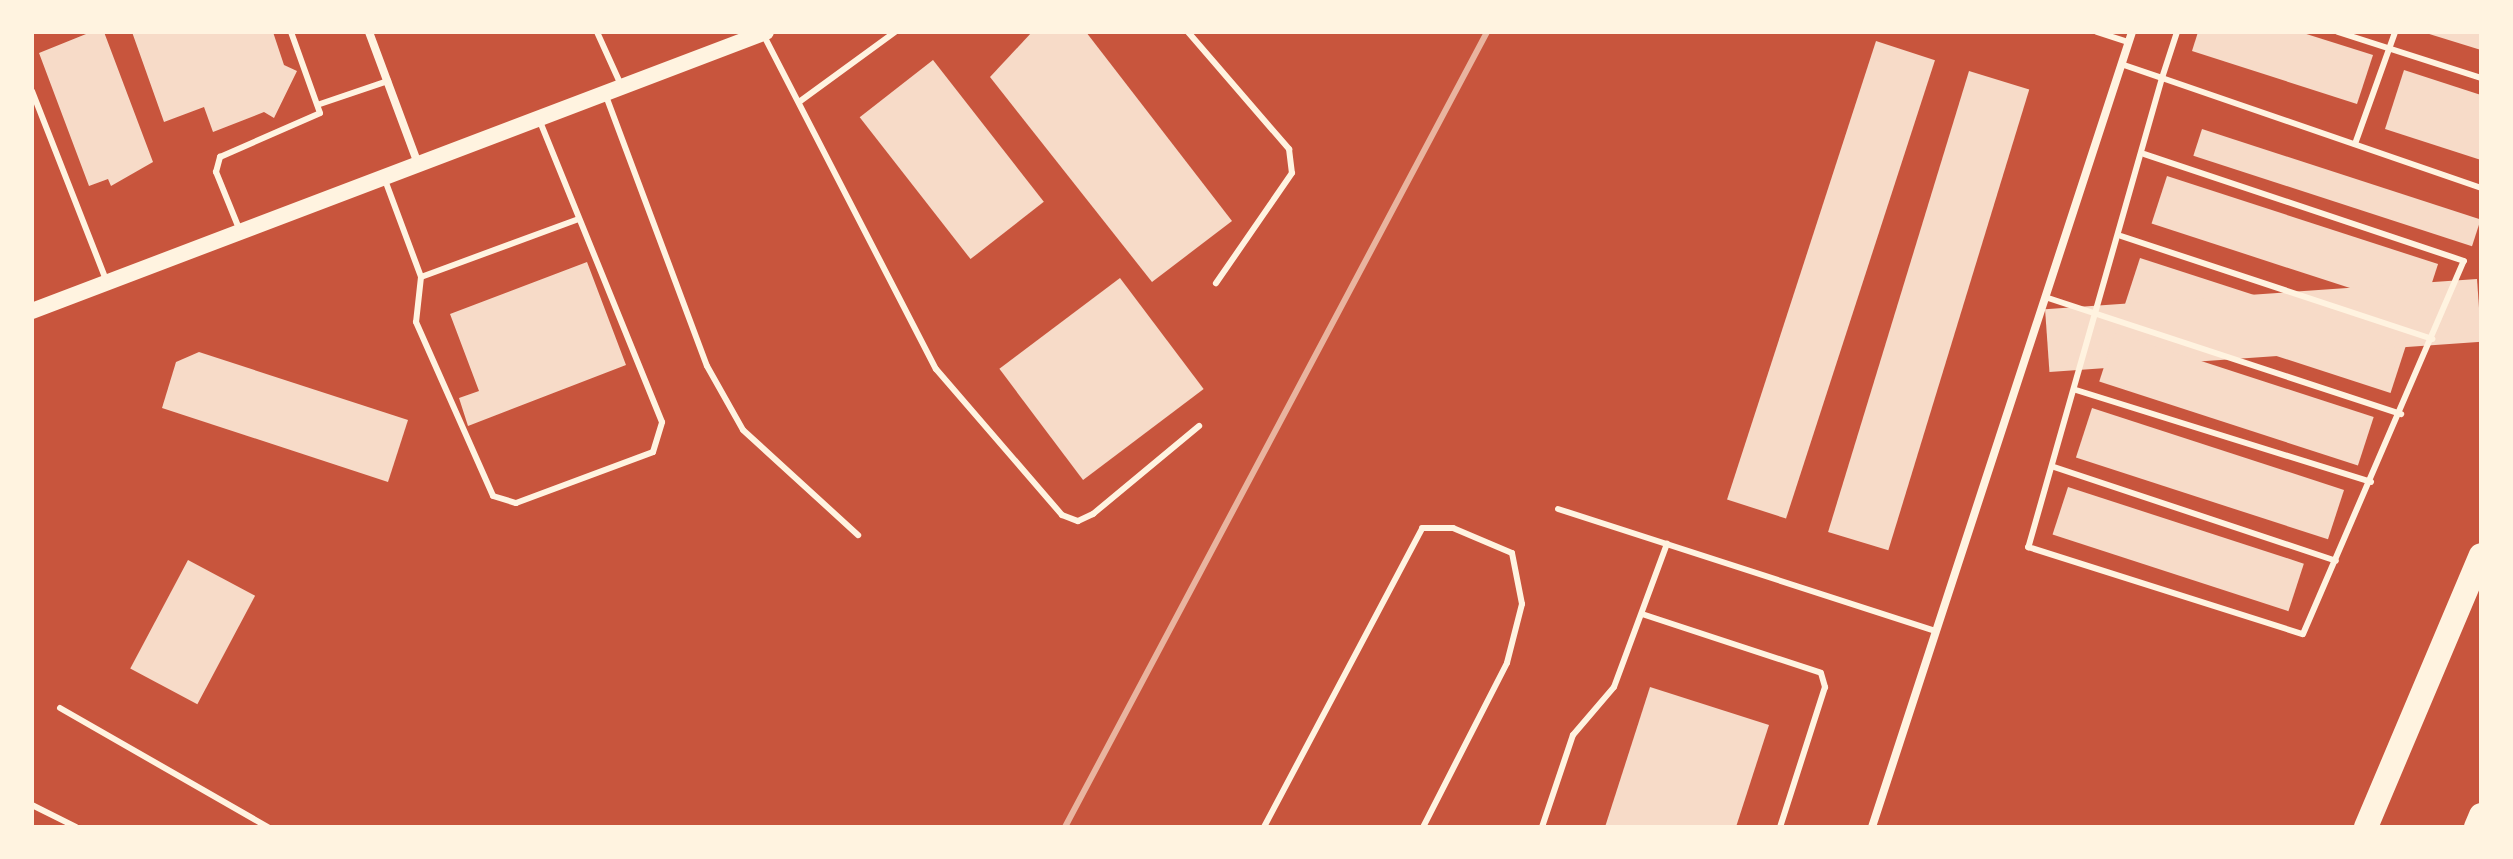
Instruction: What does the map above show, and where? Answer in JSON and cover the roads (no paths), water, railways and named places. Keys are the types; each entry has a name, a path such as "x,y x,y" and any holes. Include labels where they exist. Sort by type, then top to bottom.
{"highway":[{"path":"2366,827 2481,555"},
{"path":"2476,827 2481,815"}],"main road":[{"path":"32,311 764,33"}],"street":[{"path":"369,32 418,164"},
{"path":"1872,827 2132,32"}],"lane":[{"path":"240,231 216,172 220,157 316,118 320,104 291,32"},
{"path":"597,32 622,87"},
{"path":"799,102 895,32"},
{"path":"1188,32 1289,149 1292,173 1216,283"},
{"path":"2097,32 2128,42"},
{"path":"2144,154 2464,261 2401,414 2303,634 2028,547 2099,313 2177,32"},
{"path":"2338,32 2481,78"},
{"path":"2355,144 2395,32"},
{"path":"764,33 936,369 1062,515 1078,521 1093,514 1199,426"},
{"path":"2121,64 2481,188"},
{"path":"320,104 388,81"},
{"path":"32,91 107,282"},
{"path":"605,93 707,366 743,430 858,535"},
{"path":"384,177 421,277 416,322 493,496 516,503 653,452 663,431 539,118"},
{"path":"421,277 579,219"},
{"path":"2121,236 2432,339"},
{"path":"2045,297 2401,414"},
{"path":"2076,390 2371,482"},
{"path":"2054,467 2336,561"},
{"path":"1558,509 1936,631"},
{"path":"1264,827 1422,528 1453,528 1512,553 1522,604 1507,663 1423,827"},
{"path":"1542,827 1573,735 1614,687 1667,544"},
{"path":"1642,614 1821,673 1825,687 1780,827"},
{"path":"60,708 268,827"},
{"path":"32,805 76,827"}],"railway":[{"path":"1065,827 1487,32"}]}
